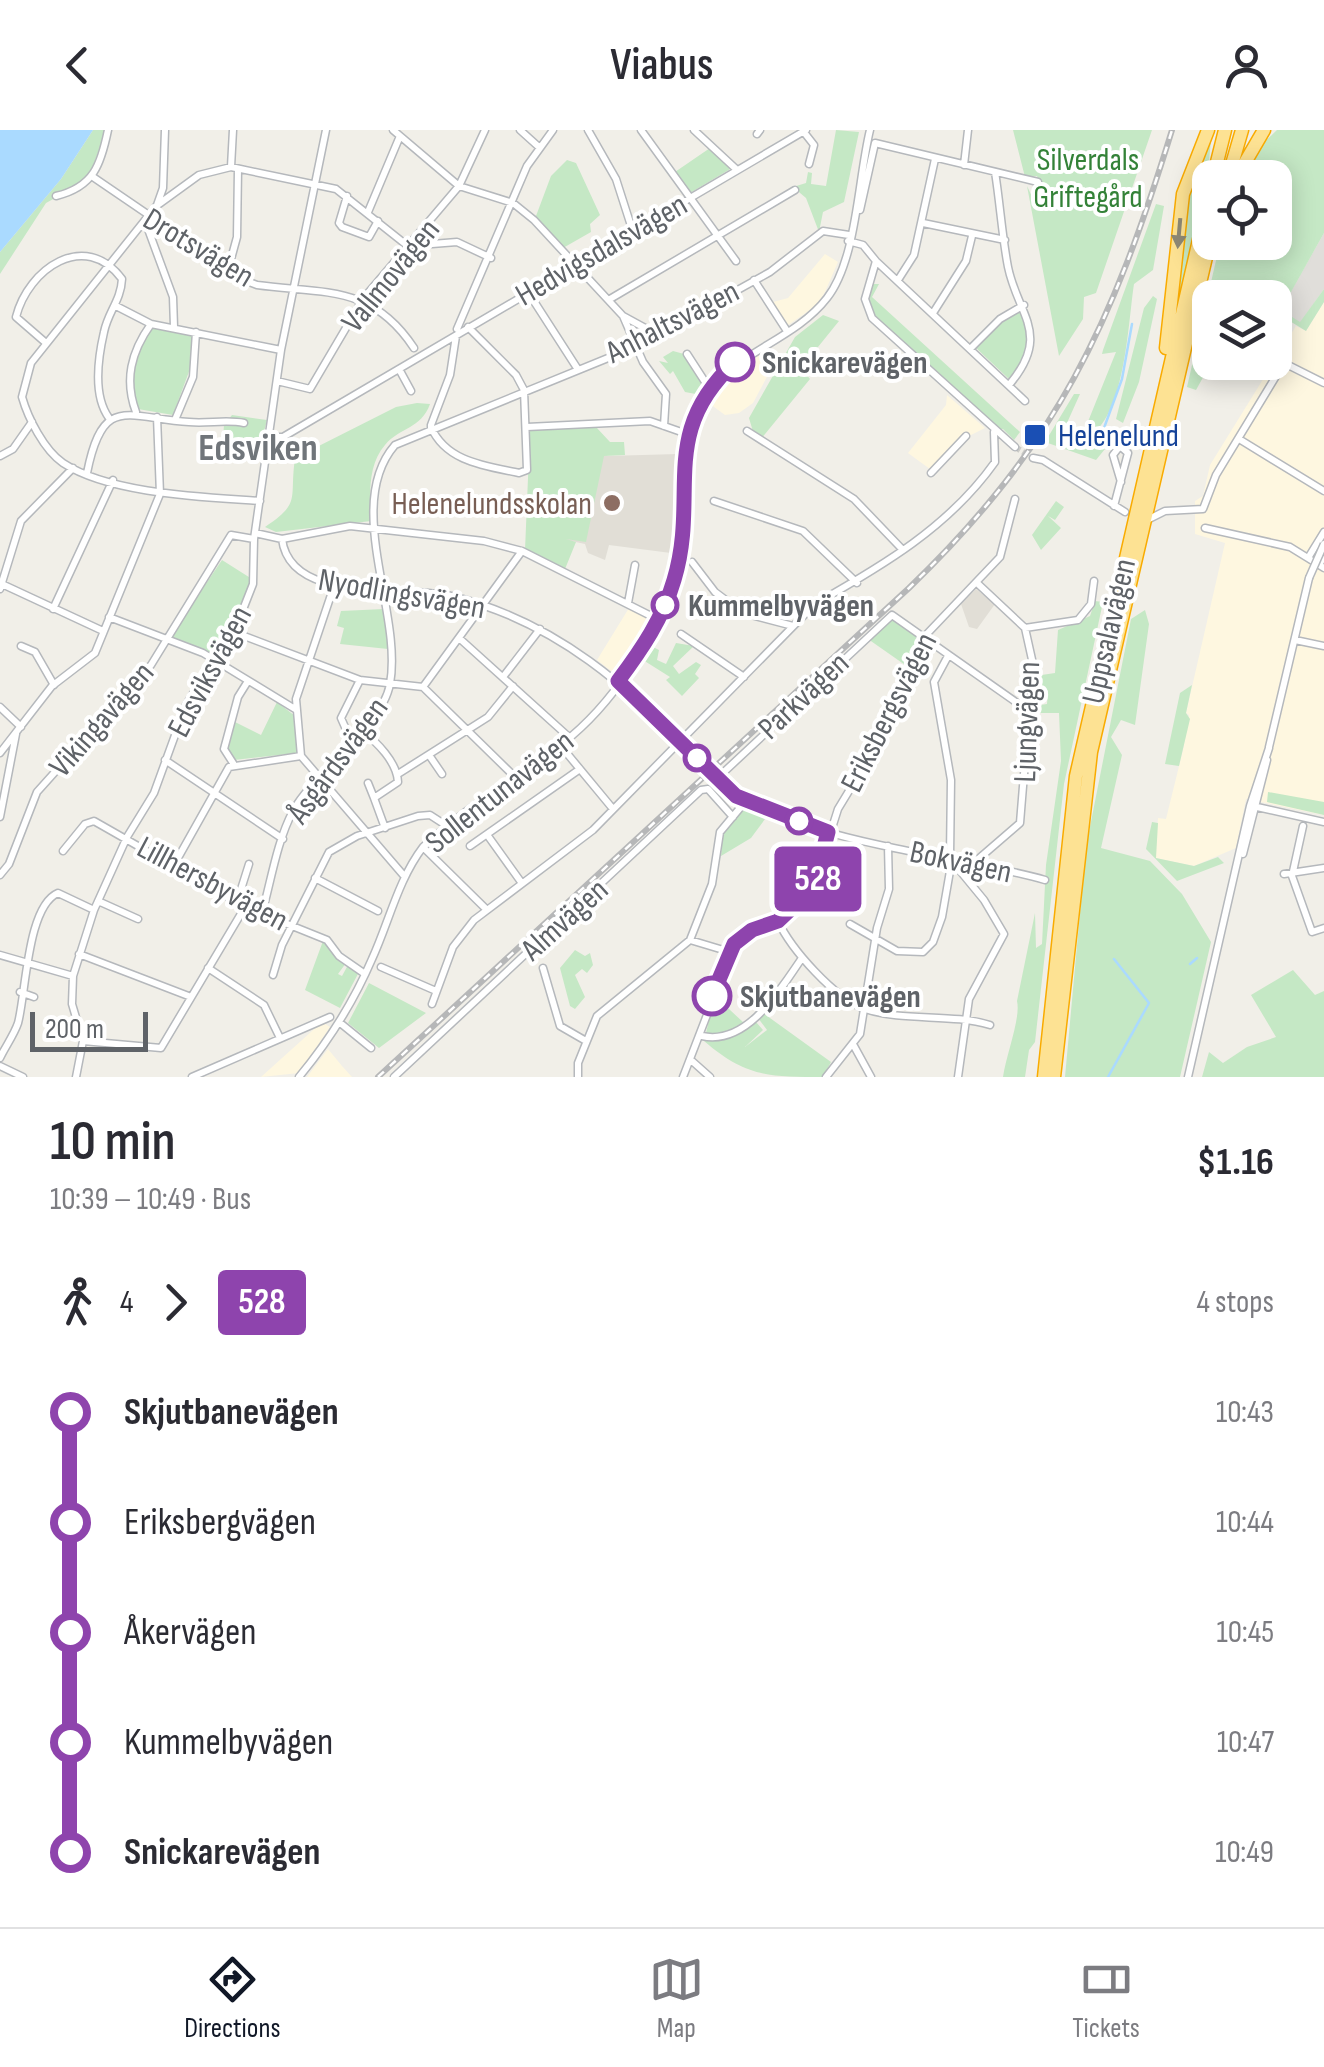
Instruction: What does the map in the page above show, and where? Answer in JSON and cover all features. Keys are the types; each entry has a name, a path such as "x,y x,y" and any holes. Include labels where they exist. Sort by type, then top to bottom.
{"highway":[{"path":"1214,160 1217,130"},
{"path":"1217,160 1225,130"},
{"path":"1231,160 1239,130"},
{"path":"1246,160 1264,130"},
{"path":"1157,420 1184,194 1205,135"},
{"name":"Uppsalavägen","path":"1044,1077 1076,776 1194,260"},
{"name":"Uppsalavägen","path":"1054,1077 1091,752 1206,260"}],"street":[{"path":"56,196 80,188 93,177 104,157 108,130"},
{"path":"157,206 163,188 165,130"},
{"path":"228,270 237,237 234,130"},
{"name":"Edsviksvägen","path":"76,1077 82,1041 72,1004 72,976 96,906 126,837 154,793 186,704 231,631 254,584 255,536 281,350 326,130"},
{"name":"Vallmovägen","path":"277,382 310,389 363,299 458,186 485,130"},
{"path":"520,130 540,148"},
{"path":"468,327 516,375 524,390 524,473 460,458 442,444 431,427 450,375 457,332 513,203 553,130"},
{"path":"588,130 616,179 634,232"},
{"path":"640,130 736,261"},
{"path":"694,130 736,169"},
{"name":"Sollentunavägen","path":"299,1077 339,1022 365,974 404,877 422,847 570,738 618,681 659,620 679,559 688,434 709,388 735,362 786,331 830,295 849,238 870,130"},
{"path":"964,164 968,130"},
{"name":"Hedvigsdalsvägen","path":"270,438 284,437 804,131 814,145 809,164"},
{"path":"368,212 396,133 458,186 513,203 610,299 622,316 635,347 666,394 664,426"},
{"path":"860,210 875,143 1038,182"},
{"path":"898,280 914,255 936,159"},
{"path":"260,501 160,494 73,468 52,452 32,422 22,390 31,363 157,206 199,175 235,168 313,184 347,196 409,248"},
{"path":"995,172 1009,272 1024,305 1028,350 1026,362 1009,385"},
{"name":"Drotsvägen","path":"93,177 147,218 257,286 363,299"},
{"path":"610,299 795,190"},
{"path":"347,196 338,223 369,237 378,221"},
{"path":"147,218 173,297 174,328"},
{"path":"923,224 1005,240"},
{"name":"Anhaltsvägen","path":"431,427 635,347 754,280 823,231 849,238"},
{"path":"420,234 432,244 457,242 491,258"},
{"path":"934,313 966,262 972,236"},
{"path":"849,238 863,244 876,261 1026,400"},
{"path":"46,343 16,317 24,294 48,266 73,254 112,266 122,279 116,306 104,332 98,387 108,418"},
{"path":"876,261 865,299 867,311 994,432 1015,446"},
{"path":"754,280 786,331"},
{"path":"528,292 578,368"},
{"path":"363,299 403,330 414,348"},
{"path":"971,348 1000,319 1024,305"},
{"path":"116,306 152,324 281,350"},
{"path":"468,308 477,322"},
{"path":"622,316 645,328"},
{"path":"136,412 128,391 132,361 152,324"},
{"path":"174,420 193,377 196,332"},
{"path":"687,354 709,388"},
{"path":"1149,519 1165,512 1194,511 1210,501 1216,475 1284,363 1324,383"},
{"path":"399,370 411,392"},
{"path":"87,473 93,442 108,418 136,412 174,420 244,423"},
{"path":"0,753 54,685 91,658 160,494 157,417"},
{"path":"527,427 650,421 688,434"},
{"path":"0,456 13,448 32,422"},
{"name":"Åsgårdsvägen","path":"262,914 295,807 352,743 390,683 392,650 376,527 378,488 388,453 431,427"},
{"path":"747,431 854,499 902,548"},
{"path":"432,1004 453,947 486,908 570,848 814,604 857,583 943,523 995,462 994,432"},
{"path":"931,473 966,436"},
{"path":"1239,439 1324,491"},
{"path":"1114,506 1121,482 1128,452 1120,446 1113,455 1121,482"},
{"path":"1033,458 1043,460 1125,512"},
{"path":"73,468 21,520 2,587 103,631"},
{"path":"53,609 113,480"},
{"name":"Eriksbergsvägen","path":"730,952 748,932 778,921 817,882 828,832 892,720 924,637 941,614 978,583 1004,550 1015,499"},
{"path":"714,501 803,531 857,583"},
{"path":"255,536 282,539 328,527 376,527 484,541 522,551 659,620"},
{"path":"1205,528 1284,546 1321,566 1324,556"},
{"path":"1308,558 1324,532"},
{"name":"Vikingavägen","path":"0,875 9,864 37,792 151,664 232,536 255,536"},
{"name":"Nyodlingsvägen","path":"282,539 283,549 304,575 334,586 428,591 484,604 540,629 589,657 680,741"},
{"path":"1188,1077 1309,578 1324,544"},
{"path":"422,687 522,551"},
{"path":"692,562 715,592 743,613 793,626"},
{"path":"628,604 635,565"},
{"path":"1026,628 1078,620 1091,604 1094,581"},
{"name":"Ljungvägen","path":"976,861 1020,823 1034,682 1026,628 978,583"},
{"path":"334,586 296,710 301,756 404,877"},
{"name":"Parkvägen","path":"725,770 887,618 896,616 1030,712"},
{"path":"109,617 211,659 296,710"},
{"path":"503,677 540,629"},
{"path":"231,631 360,680 422,687 515,777"},
{"path":"681,634 744,677"},
{"path":"460,638 570,738"},
{"path":"1294,640 1324,646"},
{"path":"21,646 35,652 54,685"},
{"path":"850,924 877,941 913,955 928,947 942,916 954,860 951,780 934,682 948,656"},
{"path":"352,743 341,718 360,680"},
{"path":"233,763 224,749 234,708 248,682"},
{"path":"398,774 488,717 513,686"},
{"path":"0,707 18,730 0,816"},
{"path":"361,730 380,746 398,774 398,782 374,798"},
{"path":"680,741 703,765"},
{"path":"560,745 613,808"},
{"path":"429,755 442,774"},
{"path":"233,763 301,756"},
{"path":"165,760 283,839"},
{"path":"174,866 233,763"},
{"path":"470,846 580,769"},
{"name":"Bokvägen","path":"713,775 745,802 828,832 954,860 976,861 1045,880"},
{"path":"368,784 385,828"},
{"name":"Almvägen","path":"397,1076 701,790 708,789 733,817"},
{"path":"578,1077 586,1041 605,1008 690,940 712,884 720,832 745,802"},
{"path":"1254,806 1324,822"},
{"path":"273,975 332,848 424,815 448,826"},
{"name":"Lillhersbyvägen","path":"63,852 89,821 126,837 241,904 327,940 339,956 365,974"},
{"path":"1303,826 1288,875 1312,932 1324,928"},
{"path":"488,836 521,882"},
{"path":"826,1077 854,1046 889,889 888,846"},
{"path":"422,847 486,908"},
{"path":"954,860 1004,934 990,967 972,988 964,1018 958,1077"},
{"path":"82,1041 161,1048 241,904 249,864"},
{"path":"1288,875 1324,868"},
{"path":"315,878 378,911"},
{"path":"23,1077 0,1062 18,1022 27,962 53,894 138,919"},
{"path":"778,921 802,958 863,1008 964,1018 990,1025"},
{"path":"683,1077 702,1036 710,999 730,952 690,940"},
{"path":"79,954 191,997"},
{"path":"0,955 72,976"},
{"path":"702,1036 724,1037 743,1027 770,1002 802,958"},
{"path":"381,966 436,991"},
{"path":"208,968 261,1002 280,1038"},
{"path":"543,968 560,1026 586,1041"},
{"path":"20,992 34,997"},
{"path":"192,1077 330,1016"},
{"path":"339,1022 371,1048"},
{"path":"854,1046 871,1077"},
{"path":"692,1061 710,1077"}],"shaded area":[{"path":"1324,233 1324,289 1300,323 1292,318 1292,290"},
{"path":"825,254 838,262 825,292 816,306 788,325 773,302 788,298"},
{"path":"1324,302 1324,815 1246,799 1236,848 1194,866 1155,858 1158,818 1166,819 1183,750 1189,715 1186,713 1225,543 1195,534 1195,501 1203,496 1210,465 1263,380 1292,380 1292,332 1296,326 1306,331"},
{"path":"764,350 777,358 753,403 739,413 725,415 706,401 730,373"},
{"path":"947,395 985,428 961,440 934,472 908,453 946,405"},
{"name":"Helenelundsskolan","path":"577,445 607,456 678,454 671,553 609,545 605,560 588,553 585,544 543,535 554,451"},
{"path":"976,589 995,604 977,629 969,627 961,604"},
{"path":"629,608 654,621 615,674 597,660"},
{"path":"322,1022 330,1027 299,1073 261,1077"},
{"path":"328,1049 342,1066 352,1077 307,1077"}],"green space":[{"path":"93,130 106,130 88,180 46,203 0,274 0,252 61,179"},
{"path":"836,130 859,132 844,202 823,212 819,232 806,198 793,187 806,183 808,172 812,173 811,184 826,186"},
{"name":"Silverdals Griftegård","path":"1013,130 1152,130 1096,293 1084,297 1083,319 1059,356 1027,186 1037,207 1047,204 1037,176 1025,177"},
{"path":"1212,130 1209,160 1199,160"},
{"path":"1277,130 1324,130 1324,233 1292,290 1292,280 1212,280 1216,260 1292,260 1292,160 1252,160"},
{"path":"710,148 732,168 690,193 675,172"},
{"path":"567,160 576,163 600,215 590,224 591,232 563,248 536,216 551,176"},
{"path":"1192,177 1192,245 1175,322"},
{"path":"1156,204 1164,206 1153,270 1134,284 1117,392 1099,428 1086,437 1085,429 1116,352 1102,354 1103,350"},
{"path":"872,284 879,284 872,297 1020,432 1014,440 1003,429 995,430 872,317 867,299"},
{"path":"1324,289 1324,302 1306,331 1292,322 1292,317 1300,322"},
{"path":"1153,296 1157,299 1139,382 1123,423 1116,419 1144,308"},
{"path":"1024,308 1026,346 1010,380 975,347 1005,319"},
{"path":"823,315 839,321 801,368 810,379 761,439 754,435 749,418 795,337"},
{"path":"153,327 192,333 194,358 173,415 138,409 134,398 134,367"},
{"path":"673,351 684,354 702,381 701,395 685,392 673,371 670,374 659,361 668,363 663,357"},
{"path":"1192,365 1192,380 1202,380 1196,390 1187,387"},
{"path":"1074,394 1080,394 1062,434 1080,443 1101,444 1105,449 1096,460 1045,442"},
{"path":"430,404 416,423 385,445 375,462 371,521 276,532 265,527 284,512 292,499 295,458 396,407"},
{"path":"232,415 267,420 260,447 235,462 221,462 224,425"},
{"path":"596,427 610,442 624,442 625,455 604,456 586,542 566,539 576,542 565,569 525,550 530,430"},
{"path":"1056,501 1064,507 1055,520 1048,516 1061,528 1041,550 1032,535"},
{"path":"222,560 252,579 238,615 210,653 169,638"},
{"path":"1095,601 1103,602 1064,784 1035,1042 1029,1050 1025,1077 1003,1077 1035,913 1036,948 1042,944 1046,865 1061,761 1059,713 1033,713 1034,706 1047,704 1048,691 1035,682 1035,676 1055,673 1058,630 1090,616"},
{"path":"384,609 388,649 340,644 344,628 337,626 341,611"},
{"path":"1145,610 1149,624 1135,725 1121,720 1111,737 1122,755 1101,848 1150,861 1182,894 1211,942 1180,1077 1065,1077 1086,847 1131,619"},
{"path":"893,619 921,638 908,667 868,639"},
{"path":"676,643 694,646 673,666 679,674 696,662 701,665 695,674 699,678 682,696 666,680 670,677 643,660 653,647 659,650 657,660 666,664"},
{"path":"1192,685 1186,713 1190,719 1179,766 1165,764 1180,693"},
{"path":"277,702 295,716 297,753 234,760 227,750 233,721 261,735"},
{"path":"1268,792 1324,802 1324,815 1267,802"},
{"path":"745,808 768,815 751,838 721,856 723,832"},
{"path":"1152,822 1158,823 1156,858 1194,866 1218,857 1224,863 1177,881 1146,849"},
{"path":"323,941 346,963 338,974 342,976 348,965 359,972 340,1008 305,990"},
{"path":"575,950 585,956 590,953 593,965 587,973 582,969 575,975 585,997 575,1009 570,1006 560,968"},
{"path":"1293,970 1315,995 1324,991 1324,1077 1202,1077 1209,1052 1223,1063 1247,1047 1276,1037 1251,995"},
{"path":"369,983 426,1013 379,1048 348,1023"},
{"path":"715,996 744,1023 736,1036 756,1022 763,1030 745,1047 767,1030 758,1018 763,1013 831,1062 823,1077 759,1073 719,1053 704,1041"}],"water":[{"path":"0,130 93,130 61,179 0,252"}],"waterway":[{"path":"1104,428 1122,379 1132,324"},
{"path":"1190,964 1197,958"},
{"path":"1108,1077 1149,1003 1114,959"}],"tunnel":[{"path":"1015,447 1033,458"}],"railway":[{"path":"378,1077 909,588 1005,483 1042,431 1102,323 1127,264 1172,130"}],"bus line":[{"name":"528","path":"712,996 734,944 752,930 778,921 813,888 822,866 828,832 736,796 618,681 651,635 674,579 679,559 685,454 692,420 709,388 735,362"}],"place":[{"name":"Snickarevägen","path":"735,362"},
{"name":"Helenelund","path":"1035,435"},
{"name":"Helenelundsskolan","path":"612,503"},
{"name":"Kummelbyvägen","path":"665,605"},
{"name":"Skjutbanevägen","path":"712,996"}],"district":[{"name":"Edsviken","path":"258,447"}]}
